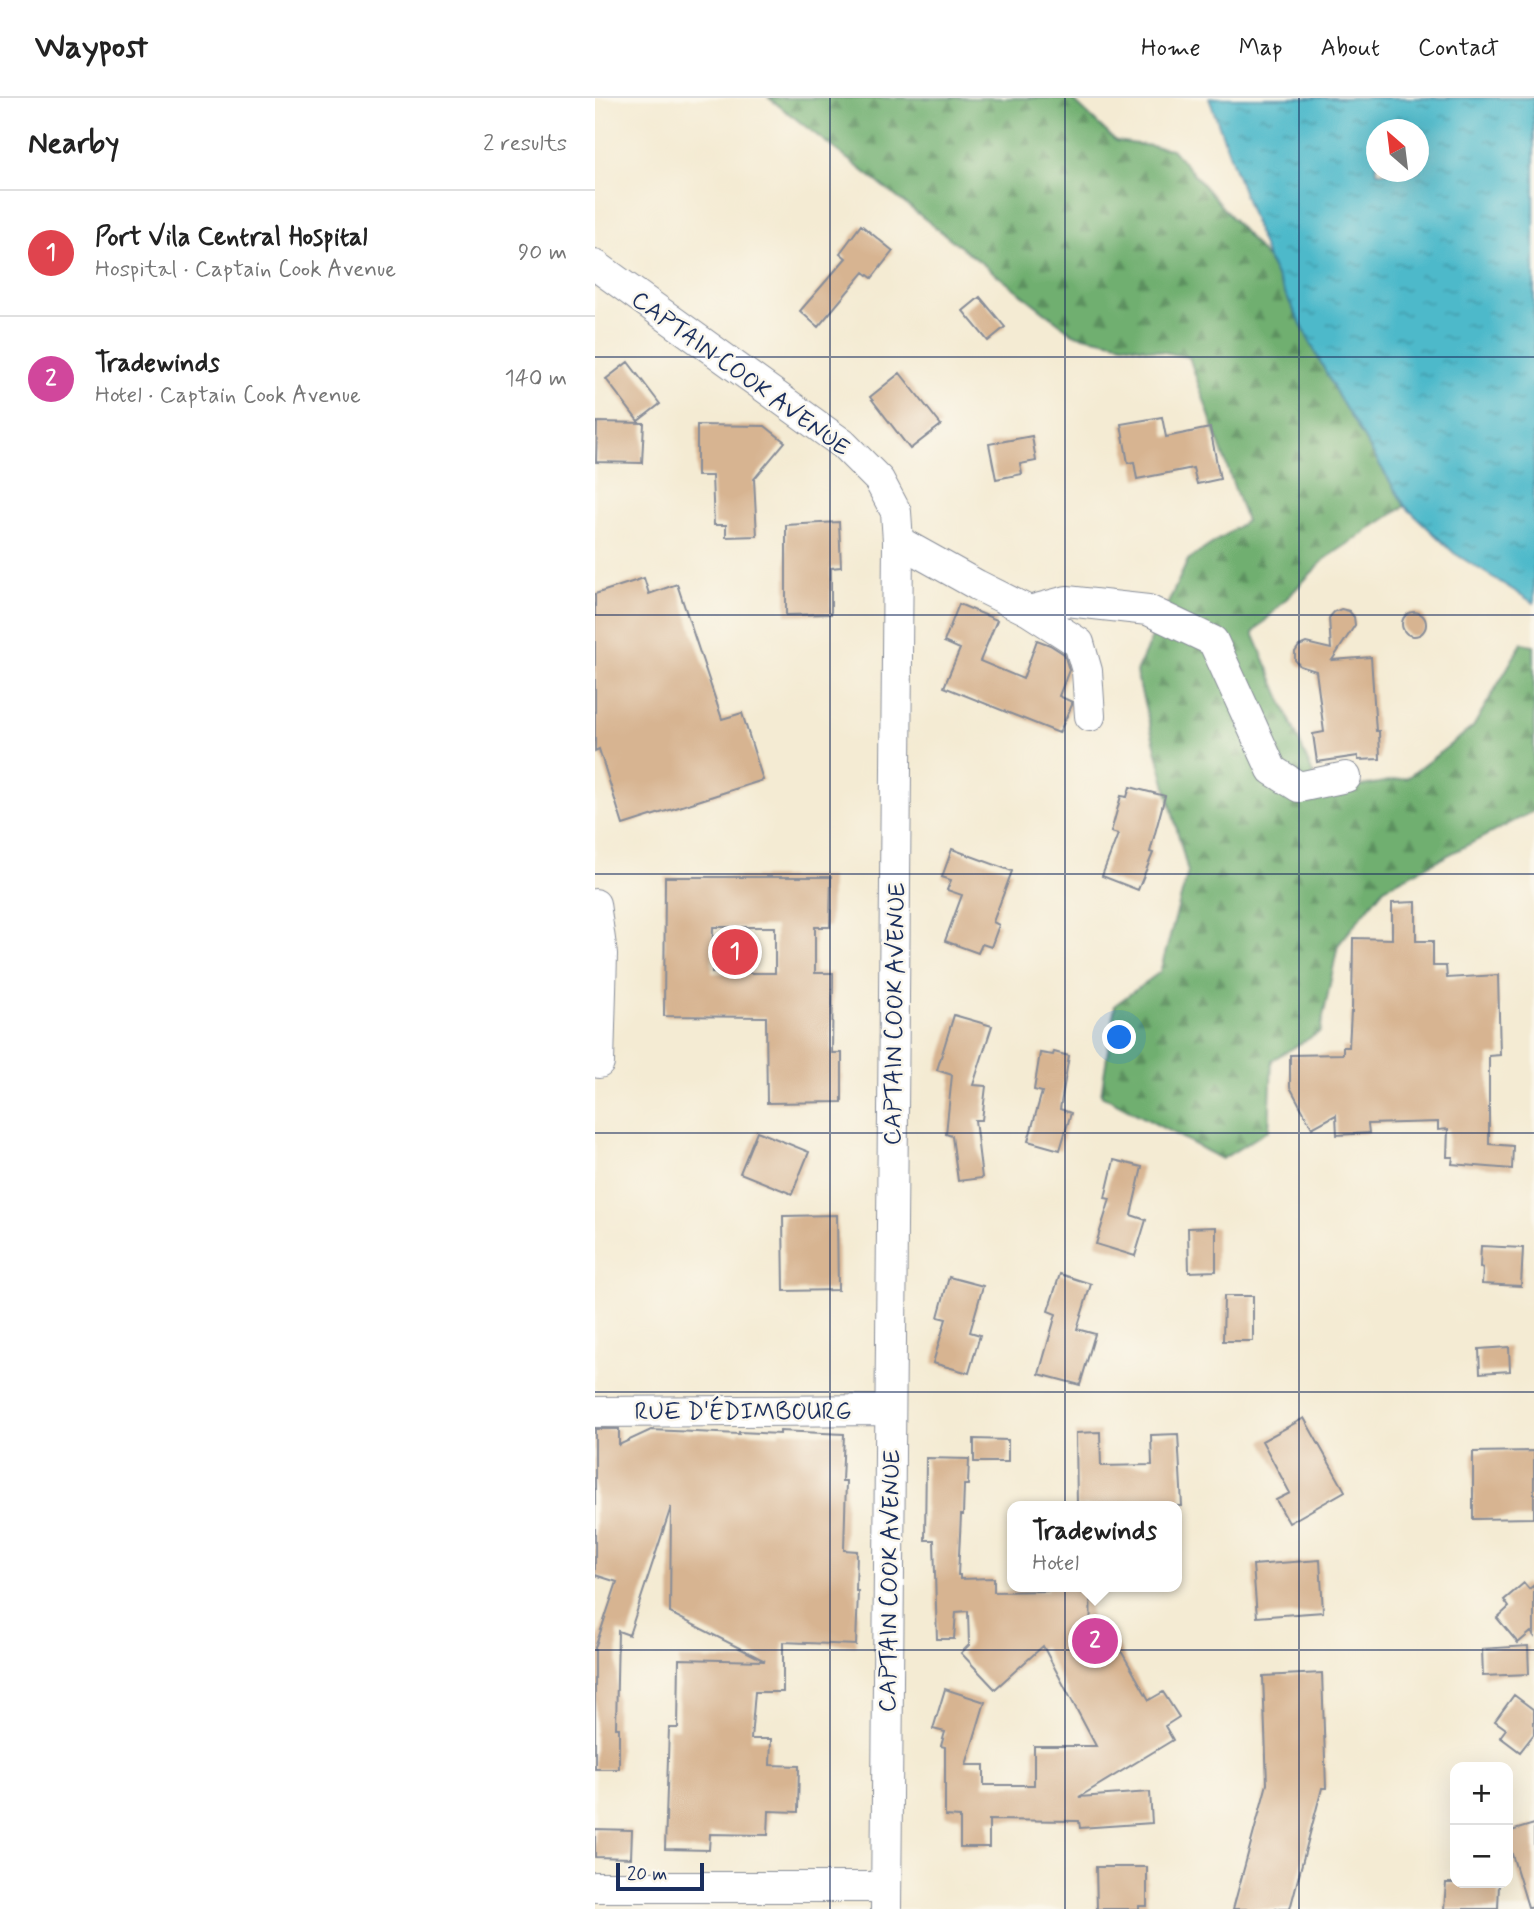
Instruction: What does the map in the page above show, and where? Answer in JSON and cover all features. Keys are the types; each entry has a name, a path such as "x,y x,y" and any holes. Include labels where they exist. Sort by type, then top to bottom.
{"street":[{"name":"CAPTAIN COOK AVENUE","path":"595,265 843,444 879,480 896,512 898,541 886,1898"},
{"path":"898,541 1028,611 1079,643 1087,671 1090,716"},
{"path":"1028,611 1067,601 1148,610 1213,641 1272,770 1299,787 1346,777"},
{"path":"595,904 602,954 599,1063"},
{"name":"RUE D'ÉDIMBOURG","path":"595,1412 890,1410"},
{"path":"595,1888 886,1898"}],"green space":[{"path":"769,98 1071,98 1116,141 1172,149 1268,260 1338,396 1405,506 1325,559 1253,633 1321,793 1407,778 1473,727 1522,643 1534,645 1534,811 1384,888 1338,945 1320,1032 1272,1060 1269,1130 1222,1159 1101,1095 1115,1005 1160,972 1188,872 1136,672 1188,560 1246,521 1189,357 1073,334"}],"water":[{"path":"1209,98 1534,98 1534,603 1454,553 1405,506 1338,396 1268,260"}],"building":[{"path":"861,225 893,251 872,278 864,272 818,327 800,311 846,258 840,253"},
{"path":"980,297 1005,327 988,341 963,311"},
{"path":"628,362 660,404 638,421 606,379"},
{"path":"900,373 941,425 910,449 870,397"},
{"path":"1162,417 1166,437 1210,428 1220,479 1197,484 1193,468 1137,479 1134,462 1128,463 1121,424"},
{"path":"597,422 644,423 642,463 596,462"},
{"path":"697,425 765,426 785,442 754,479 757,536 726,537 726,525 714,525 712,476 697,476"},
{"path":"1032,436 1036,461 1020,464 1022,474 996,479 989,444"},
{"path":"839,522 841,567 831,568 831,614 786,615 786,525"},
{"path":"644,578 649,594 677,584 722,719 742,713 763,780 623,825 599,749 595,751 595,594"},
{"path":"959,604 997,620 980,661 1023,679 1037,640 1064,654 1069,670 1059,696 1072,702 1072,705 1059,733 944,687 960,649 944,642"},
{"path":"1341,609 1349,611 1354,617 1355,625 1332,660 1371,657 1380,759 1358,760 1358,756 1317,762 1313,734 1324,732 1316,671 1300,666 1295,660 1295,652 1299,646 1306,643 1331,649 1329,618"},
{"path":"1414,612 1423,615 1426,624 1423,633 1414,636 1405,633 1402,624 1405,615"},
{"path":"1130,787 1165,796 1150,852 1153,853 1138,890 1102,876 1118,834 1111,832 1121,796 1127,797"},
{"path":"952,849 1012,871 993,922 999,925 991,947 982,944 978,953 945,941 962,895 947,890 951,880 942,877"},
{"path":"665,877 831,877 830,927 815,927 815,973 833,973 832,1053 842,1053 842,1102 767,1103 766,1017 664,1016","holes":["713,927 775,927 775,973 712,973"]},
{"path":"1416,902 1416,941 1433,941 1433,966 1446,966 1447,978 1498,975 1500,1055 1489,1056 1489,1144 1513,1146 1512,1169 1452,1164 1453,1157 1447,1157 1448,1129 1438,1130 1438,1122 1368,1124 1369,1133 1337,1135 1336,1115 1312,1128 1290,1087 1290,1055 1343,1054 1343,1047 1349,1047 1353,938 1392,939 1392,903"},
{"path":"954,1015 992,1026 973,1085 986,1086 982,1120 975,1120 982,1178 958,1181 952,1136 946,1134 952,1075 937,1070"},
{"path":"1054,1052 1069,1056 1060,1109 1071,1113 1060,1150 1028,1141 1042,1092 1034,1090 1040,1053 1053,1055"},
{"path":"757,1131 809,1152 792,1194 740,1173"},
{"path":"1114,1160 1142,1167 1131,1215 1146,1220 1135,1256 1096,1244 1110,1199 1105,1198"},
{"path":"837,1215 838,1290 784,1291 783,1216"},
{"path":"1216,1227 1216,1271 1189,1272 1188,1228"},
{"path":"1481,1246 1523,1248 1521,1286 1482,1284"},
{"path":"1060,1274 1091,1284 1077,1329 1095,1334 1080,1385 1039,1374 1056,1314 1048,1311"},
{"path":"949,1277 983,1286 970,1332 980,1335 969,1373 933,1363 946,1319 938,1317"},
{"path":"1224,1296 1253,1296 1253,1341 1223,1341"},
{"path":"1509,1347 1510,1371 1480,1373 1479,1349"},
{"path":"1304,1418 1345,1491 1289,1523 1276,1500 1290,1493 1262,1441"},
{"path":"595,1429 619,1429 619,1445 651,1430 739,1434 780,1434 780,1431 844,1434 844,1550 857,1551 856,1645 783,1642 783,1692 755,1692 751,1739 771,1739 770,1765 799,1766 798,1812 769,1811 768,1835 710,1834 709,1850 665,1849 669,1728 678,1728 679,1659 765,1661 670,1613 671,1507 629,1635 618,1631 616,1728 619,1728 619,1769 595,1769 595,1648 617,1582 595,1575"},
{"path":"1100,1432 1101,1466 1152,1465 1151,1435 1178,1434 1182,1501 1077,1501 1076,1433"},
{"path":"974,1439 1008,1440 1008,1462 974,1462"},
{"path":"1534,1451 1534,1518 1473,1519 1473,1452"},
{"path":"926,1458 969,1459 968,1485 964,1485 961,1515 960,1579 994,1578 994,1592 1090,1592 1091,1637 1108,1628 1149,1700 1163,1692 1179,1717 1165,1726 1173,1740 1079,1797 1150,1792 1152,1823 1080,1828 1079,1821 989,1820 989,1847 960,1847 960,1817 945,1816 945,1747 941,1746 945,1732 933,1729 945,1689 985,1702 966,1765 984,1765 984,1785 1034,1785 1034,1746 1096,1746 1043,1646 995,1689 961,1653 969,1645 968,1611 956,1612 954,1639 937,1639 934,1540 925,1540"},
{"path":"1320,1560 1323,1612 1257,1617 1253,1565"},
{"path":"1524,1583 1529,1589 1534,1585 1534,1636 1531,1632 1518,1643 1497,1618 1509,1607 1504,1600"},
{"path":"1528,1646 1529,1674 1483,1676 1482,1649"},
{"path":"1322,1673 1326,1788 1322,1788 1290,1909 1233,1909 1267,1784 1263,1676"},
{"path":"1514,1695 1534,1710 1534,1734 1520,1752 1500,1737 1506,1729 1495,1721"},
{"path":"1534,1824 1534,1907 1528,1907 1513,1858 1513,1830"},
{"path":"595,1829 632,1830 631,1858 595,1857"},
{"path":"1096,1867 1147,1867 1147,1906 1139,1906 1139,1909 1097,1909"},
{"path":"1446,1883 1450,1883 1450,1888 1499,1888 1498,1909 1444,1909"}],"place":[{"name":"Port Vila Central Hospital","path":"735,952"},
{"name":"Tradewinds","path":"1095,1641"}]}
